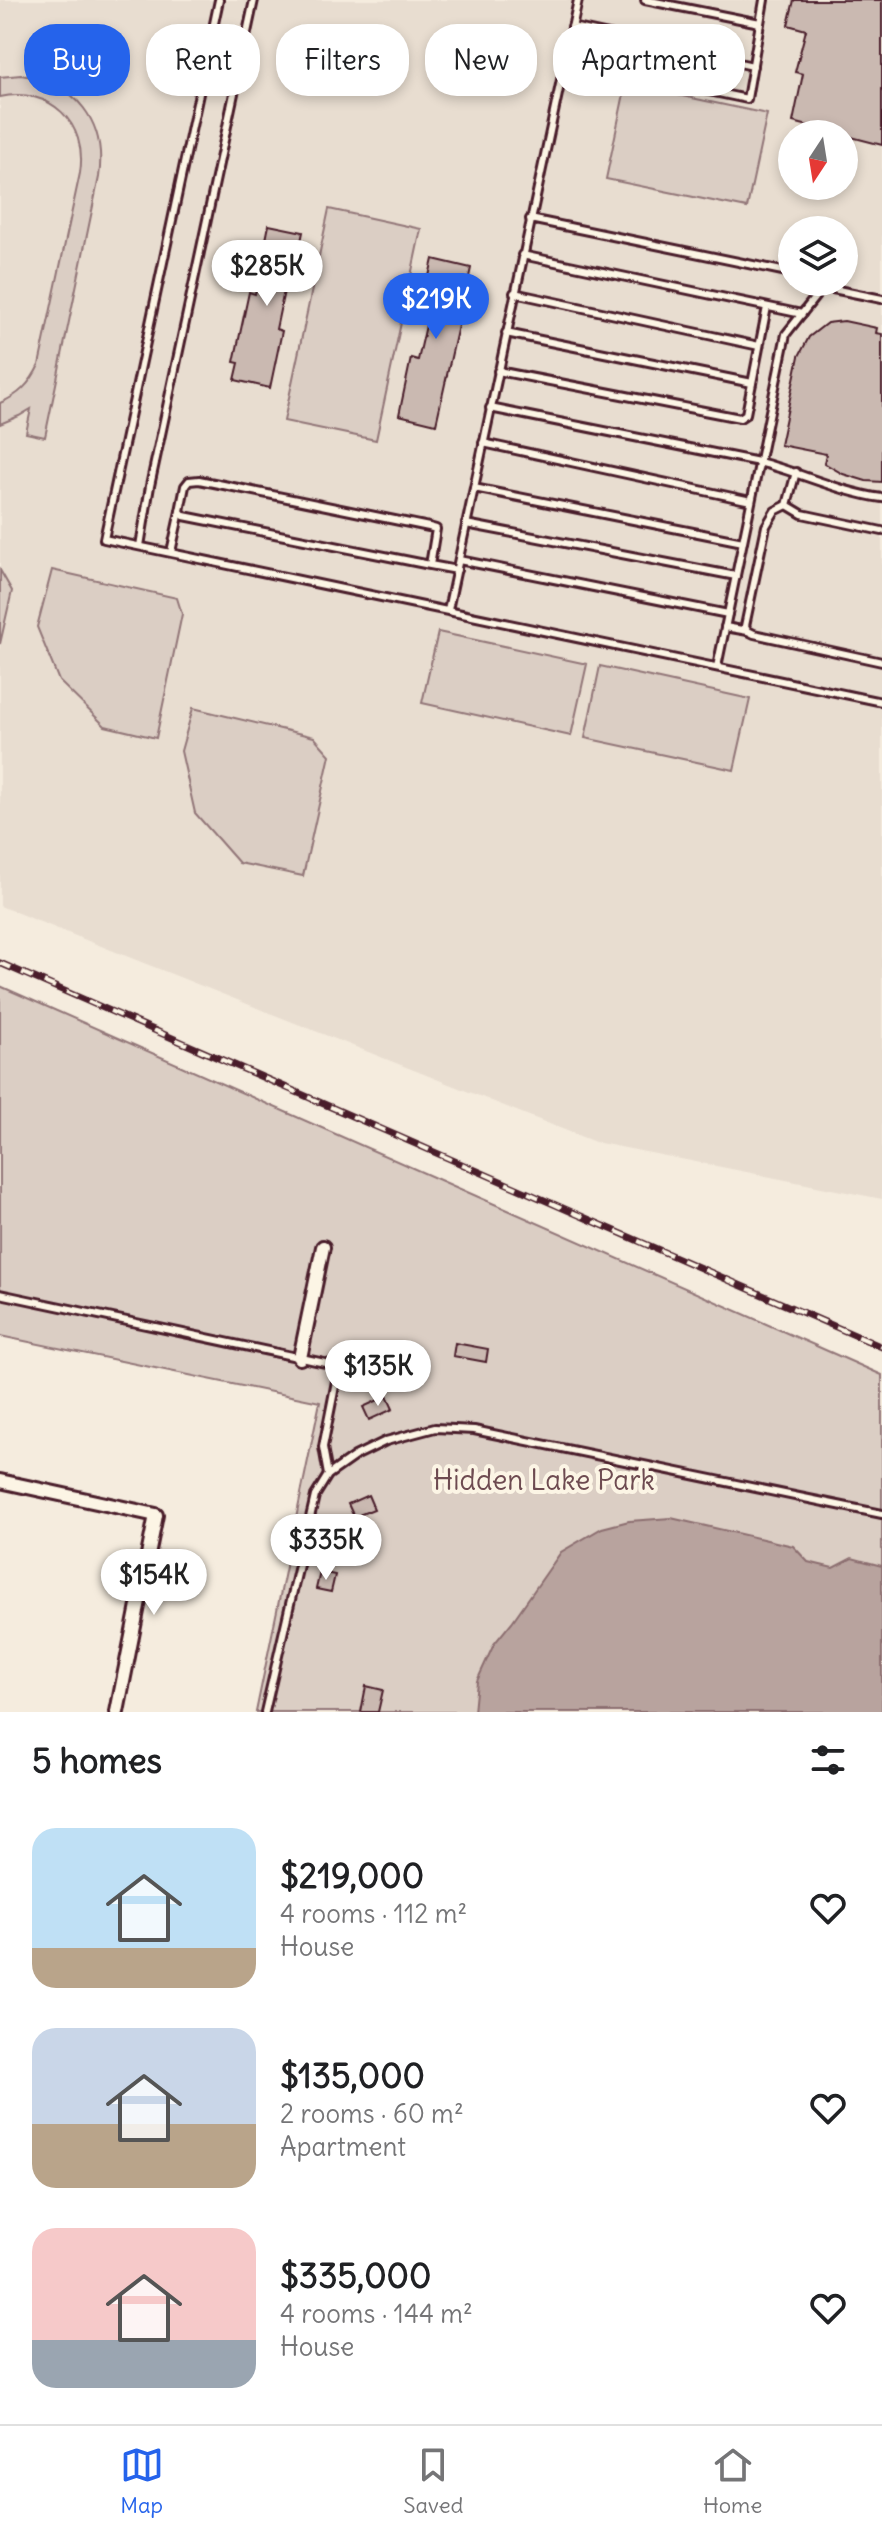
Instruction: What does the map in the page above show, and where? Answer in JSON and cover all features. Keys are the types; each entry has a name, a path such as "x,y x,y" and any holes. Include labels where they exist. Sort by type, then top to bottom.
{"street":[{"path":"300,1358 323,1247"},
{"path":"0,1481 156,1515 117,1712"}],"lane":[{"path":"219,0 104,539 882,702"},
{"path":"140,546 150,486 254,0"},
{"path":"573,24 578,0"},
{"path":"645,0 760,23"},
{"path":"733,96 747,99 764,0"},
{"path":"745,64 753,66"},
{"path":"448,610 557,96"},
{"path":"530,219 778,270"},
{"path":"522,255 802,314"},
{"path":"514,293 759,346"},
{"path":"858,293 882,299"},
{"path":"717,667 786,334 816,296"},
{"path":"498,371 740,418 746,414 767,307"},
{"path":"506,333 752,383"},
{"path":"490,408 759,462 854,494 882,498"},
{"path":"483,443 751,501"},
{"path":"748,631 745,626 766,526 775,511 787,505 796,472"},
{"path":"171,552 185,486 189,481 199,480 436,529 430,565"},
{"path":"474,488 743,542"},
{"path":"787,505 802,514 882,531"},
{"path":"180,511 184,516 457,570"},
{"path":"466,524 736,576"},
{"path":"459,560 728,614"},
{"path":"725,627 882,662"},
{"path":"0,1294 339,1366 323,1447 328,1475"},
{"path":"265,1712 315,1496 328,1475 355,1456 386,1441 451,1427 882,1514"}],"shaded area":[{"path":"0,0 882,0 882,1199 595,1142 0,906"},
{"path":"671,1518 793,1546 808,1562 833,1568 852,1558 882,1566 882,1712 474,1712 477,1681 494,1644 561,1552 602,1528 629,1521"}],"green space":[{"path":"24,76 24,96 0,97 0,77"},
{"path":"26,96 72,96 92,122 100,157 99,177 45,437 26,433 31,409 0,424 0,403 23,388 39,365 80,173 78,138 71,124 62,112 35,97"},
{"path":"623,96 682,96 767,114 747,208 606,179"},
{"path":"329,209 421,229 376,440 284,421"},
{"path":"0,570 12,591 0,644"},
{"path":"52,570 177,598 182,614 156,738 105,726 59,681 37,627"},
{"path":"438,632 587,664 571,736 422,703"},
{"path":"600,666 750,699 734,770 585,738"},
{"path":"193,708 314,737 330,755 303,876 239,863 195,813 181,751"},
{"name":"Hidden Lake Park","path":"0,986 882,1375 882,1712 256,1712 320,1402 0,1336"}],"building":[{"path":"794,0 882,0 882,145 858,139 858,120 793,120 803,74 795,72 806,30 788,25"},
{"path":"269,225 303,232 291,288 285,286 276,329 282,331 270,388 235,380 239,363 234,362 249,292 255,294"},
{"path":"433,259 471,268 436,424 399,415 411,358 418,360 428,317 420,315"},
{"path":"844,321 877,328 876,333 882,334 882,482 843,474 824,463 826,454 780,445 799,356 809,337 827,323"},
{"path":"455,1343 488,1349 486,1362 453,1356"},
{"path":"387,1396 393,1409 369,1420 363,1407"},
{"path":"368,1495 374,1509 354,1517 348,1504"},
{"path":"320,1572 335,1575 331,1592 316,1589"},
{"path":"366,1686 383,1690 378,1712 361,1712"}],"railway":[{"path":"0,963 882,1347"}]}
